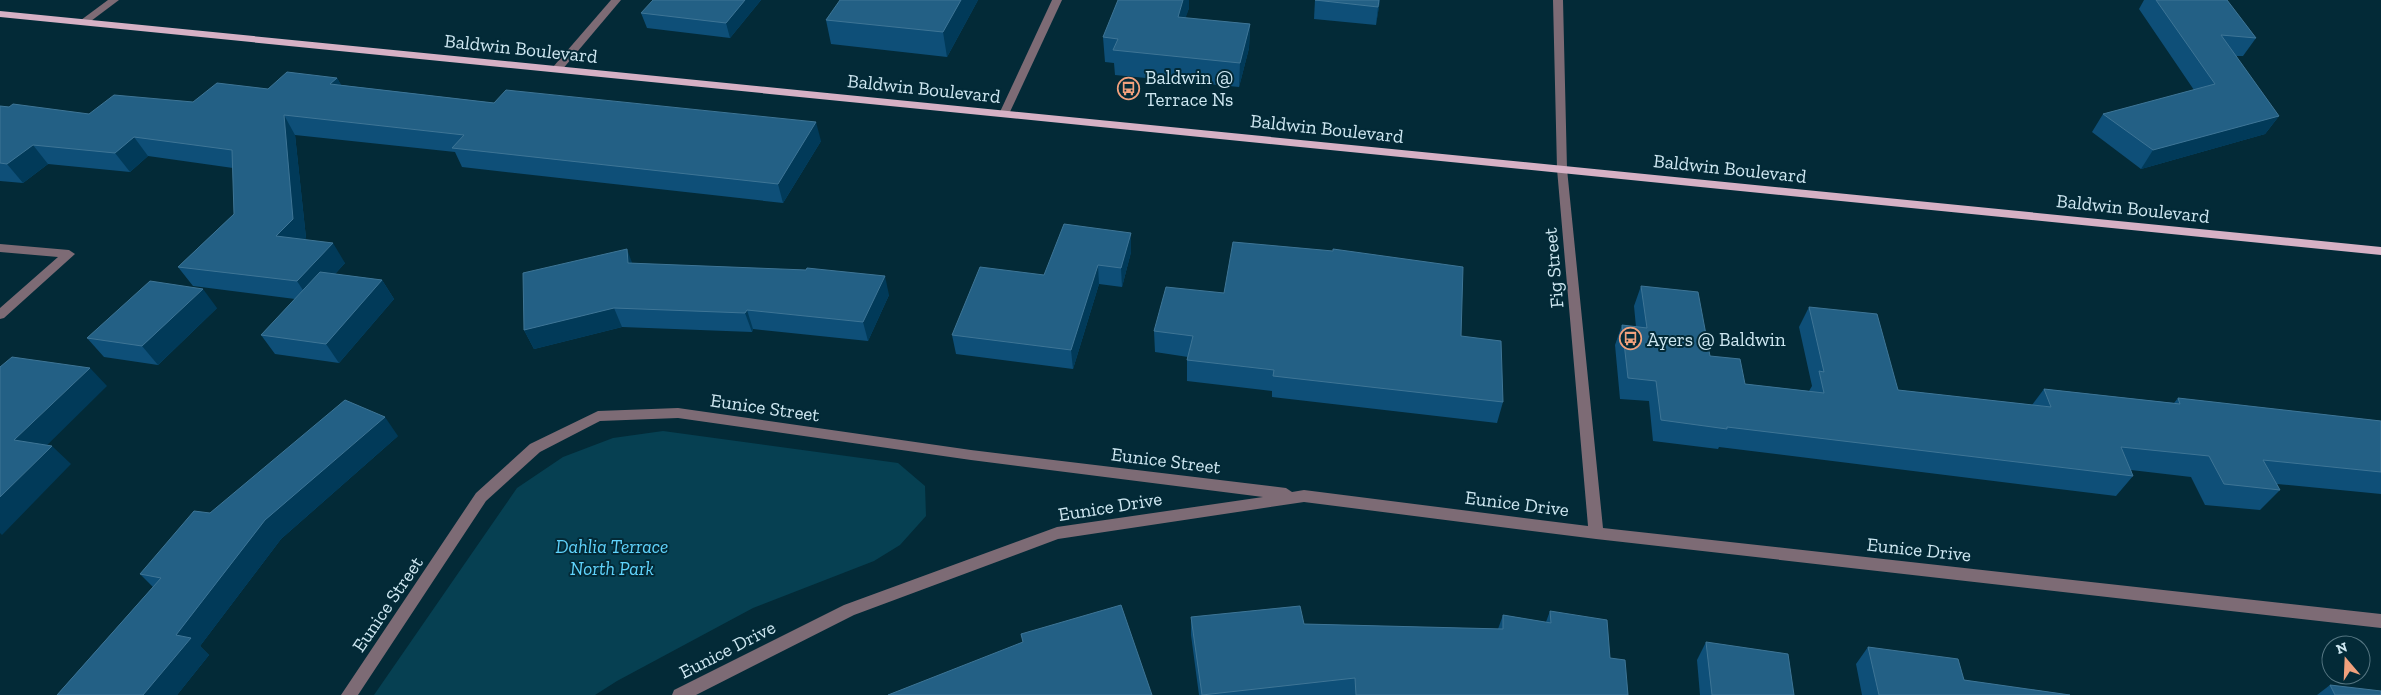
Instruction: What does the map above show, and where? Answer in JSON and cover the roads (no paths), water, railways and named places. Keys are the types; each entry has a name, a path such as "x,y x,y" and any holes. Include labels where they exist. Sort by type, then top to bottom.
{"main road":[{"name":"Baldwin Boulevard","path":"0,14 2381,250"}],"street":[{"path":"84,22 114,0"},
{"path":"556,69 616,0"},
{"path":"1004,114 1057,0"},
{"name":"Fig Street","path":"1558,0 1562,169 1596,533"},
{"path":"0,248 69,254 0,315"},
{"name":"Eunice Street","path":"349,695 481,497 535,448 598,416 678,413 971,455 1304,496"},
{"name":"Eunice Drive","path":"680,695 849,610 1057,533 1304,496 1596,533 2381,621"}],"place":[{"name":"Baldwin @ Terrace Ns","path":"1129,88"},
{"name":"Ayers @ Baldwin","path":"1631,339"}],"park label":[{"name":"Dahlia Terrace North Park","path":"612,557"}]}
